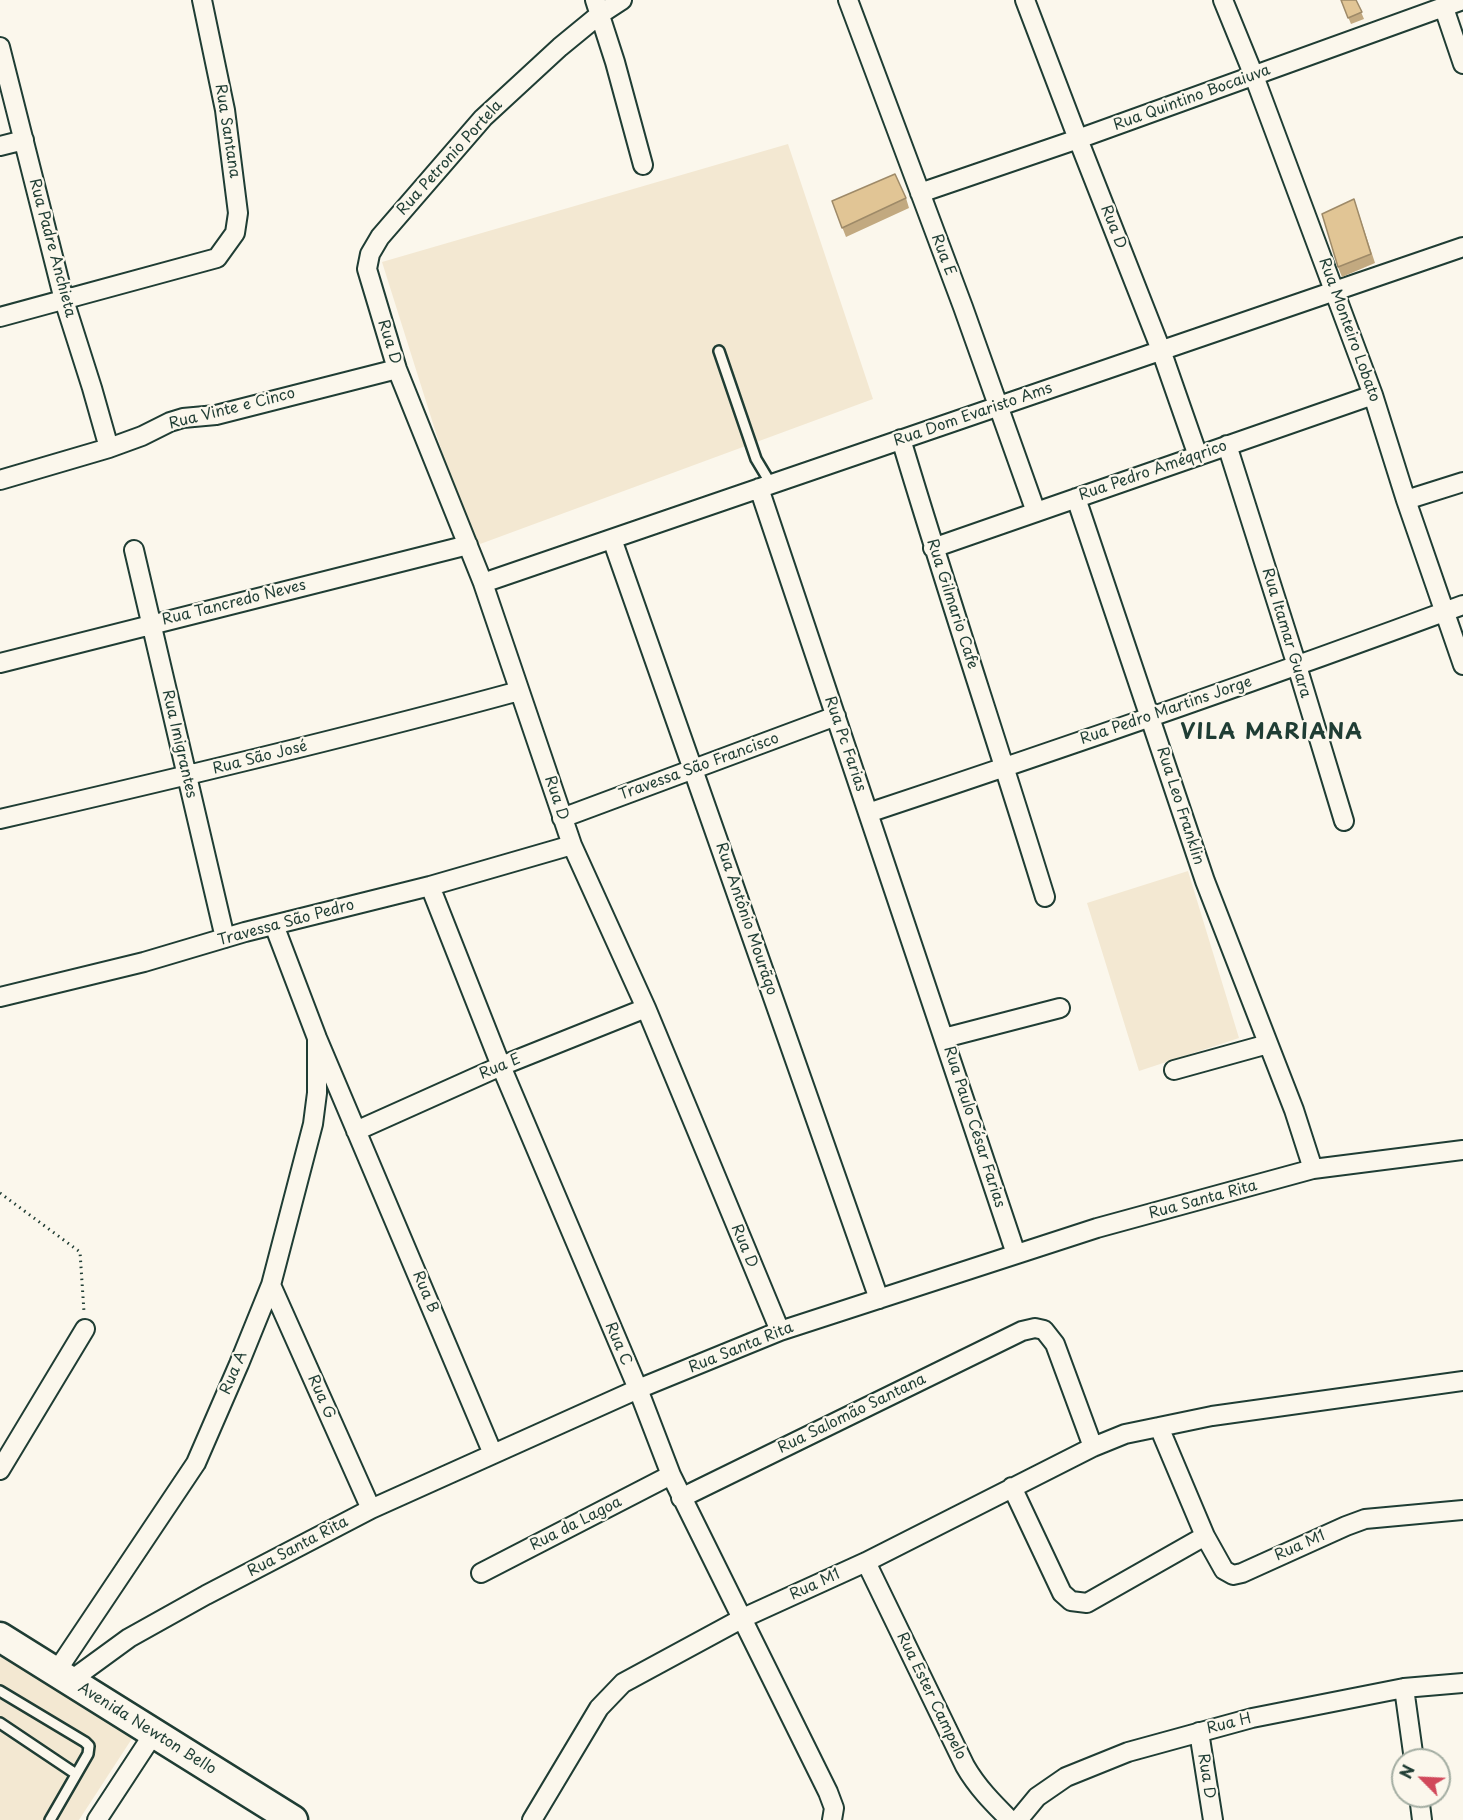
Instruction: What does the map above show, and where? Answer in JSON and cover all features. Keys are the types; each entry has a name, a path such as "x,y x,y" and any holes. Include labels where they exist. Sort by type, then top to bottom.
{"main road":[{"name":"Avenida Newton Bello","path":"0,1637 293,1820"}],"street":[{"name":"Rua Santana","path":"64,300 217,258 235,232 238,213 225,110 202,0"},
{"name":"Rua Petronio Portela","path":"370,254 380,237 483,118 560,47 597,8 622,0"},
{"name":"Rua E","path":"848,0 999,406 1036,512"},
{"name":"Rua D","path":"1025,0 1161,350 1198,456"},
{"name":"Rua Monteiro Lobato","path":"1223,0 1254,76 1373,395 1406,500 1463,665"},
{"name":"Rua Quintino Bocaiuva","path":"920,193 1254,76 1414,8 1444,8 1463,0"},
{"path":"597,8 615,62 643,165"},
{"path":"1444,8 1463,63"},
{"name":"Rua Padre Anchieta","path":"0,46 64,300 109,448"},
{"path":"0,146 24,140"},
{"name":"Rua Dom Evaristo Ams","path":"483,583 1463,247"},
{"name":"Rua D","path":"370,254 367,274 397,369 483,583 572,845 645,1008 780,1331"},
{"path":"0,317 64,300"},
{"name":"Rua Vinte e Cinco","path":"0,480 109,448 183,418 216,415 397,369"},
{"name":"Rua Pedro Améqqrico","path":"933,548 1373,395"},
{"name":"Rua Gilmario Cafe","path":"901,440 933,548 1045,897"},
{"name":"Rua Itamar Guara","path":"1227,445 1344,821"},
{"path":"1406,500 1463,482"},
{"name":"Rua Pc Farias","path":"765,486 836,716 931,1000"},
{"name":"Rua Leo Franklin","path":"1077,498 1205,881 1294,1110 1313,1169"},
{"name":"Rua Antônio Mourãqo","path":"612,539 879,1299"},
{"name":"Rua Tancredo Neves","path":"0,663 468,545"},
{"name":"Rua Imigrantes","path":"134,550 225,939"},
{"name":"Rua Pedro Martins Jorge","path":"868,813 1005,768 1297,666 1463,605"},
{"name":"Rua São José","path":"0,819 404,723 519,692"},
{"name":"Travessa São Francisco","path":"562,818 836,716"},
{"name":"Travessa São Pedro","path":"0,997 144,962 274,925 430,886 572,845"},
{"name":"Rua C","path":"430,886 501,1066 638,1389 671,1475 828,1792 834,1808 832,1820"},
{"name":"Rua A","path":"274,925 317,1038 356,1131"},
{"name":"Rua Paulo César Farias","path":"931,1000 1016,1254"},
{"name":"Rua E","path":"356,1131 501,1066 645,1008"},
{"path":"944,1038 1060,1008"},
{"name":"Rua A","path":"63,1677 196,1462 270,1285 313,1124 317,1093 317,1038"},
{"path":"1174,1070 1268,1044"},
{"name":"Rua B","path":"356,1131 493,1454"},
{"name":"Rua Santa Rita","path":"63,1677 206,1595 370,1509 638,1389 780,1331 1097,1228 1313,1169 1463,1150"},
{"name":"Rua G","path":"270,1285 370,1509"},
{"name":"Rua Salomão Santana","path":"681,1498 1022,1331 1035,1328 1044,1330 1055,1344 1094,1447"},
{"path":"0,1470 85,1329"},
{"name":"Rua M1","path":"532,1820 599,1708 623,1683 743,1618 866,1562 1094,1447 1125,1434 1212,1416 1463,1381"},
{"name":"Rua M1","path":"1159,1427 1205,1536 1224,1570 1233,1575 1365,1519 1463,1510"},
{"name":"Rua da Lagoa","path":"481,1573 671,1475"},
{"path":"1012,1487 1062,1593 1071,1601 1087,1603 1205,1536"},
{"name":"Rua Ester Campelo","path":"866,1562 965,1766 984,1794 1010,1820"},
{"name":"Rua H","path":"1018,1820 1037,1797 1066,1777 1128,1752 1252,1718 1404,1688 1463,1683"},
{"path":"1404,1688 1412,1748"},
{"name":"Rua D","path":"1199,1732 1213,1820"},
{"path":"97,1820 154,1733"}],"lane":[{"path":"719,351 765,486"},
{"path":"0,1691 87,1744 88,1754 50,1820"},
{"path":"0,1723 76,1774"}],"path":[{"path":"0,1193 80,1252 85,1329"}],"shaded area":[{"path":"788,144 873,399 472,547 382,262"},
{"path":"1188,871 1239,1038 1139,1071 1087,903"},
{"path":"0,1651 133,1737 79,1820 0,1820"}],"building":[{"path":"1341,0 1356,0 1362,12 1348,18"},
{"path":"895,174 906,198 842,228 832,201"},
{"path":"1354,199 1371,254 1338,267 1322,214"}],"district":[{"name":"VILA MARIANA","path":"1272,733"}]}
